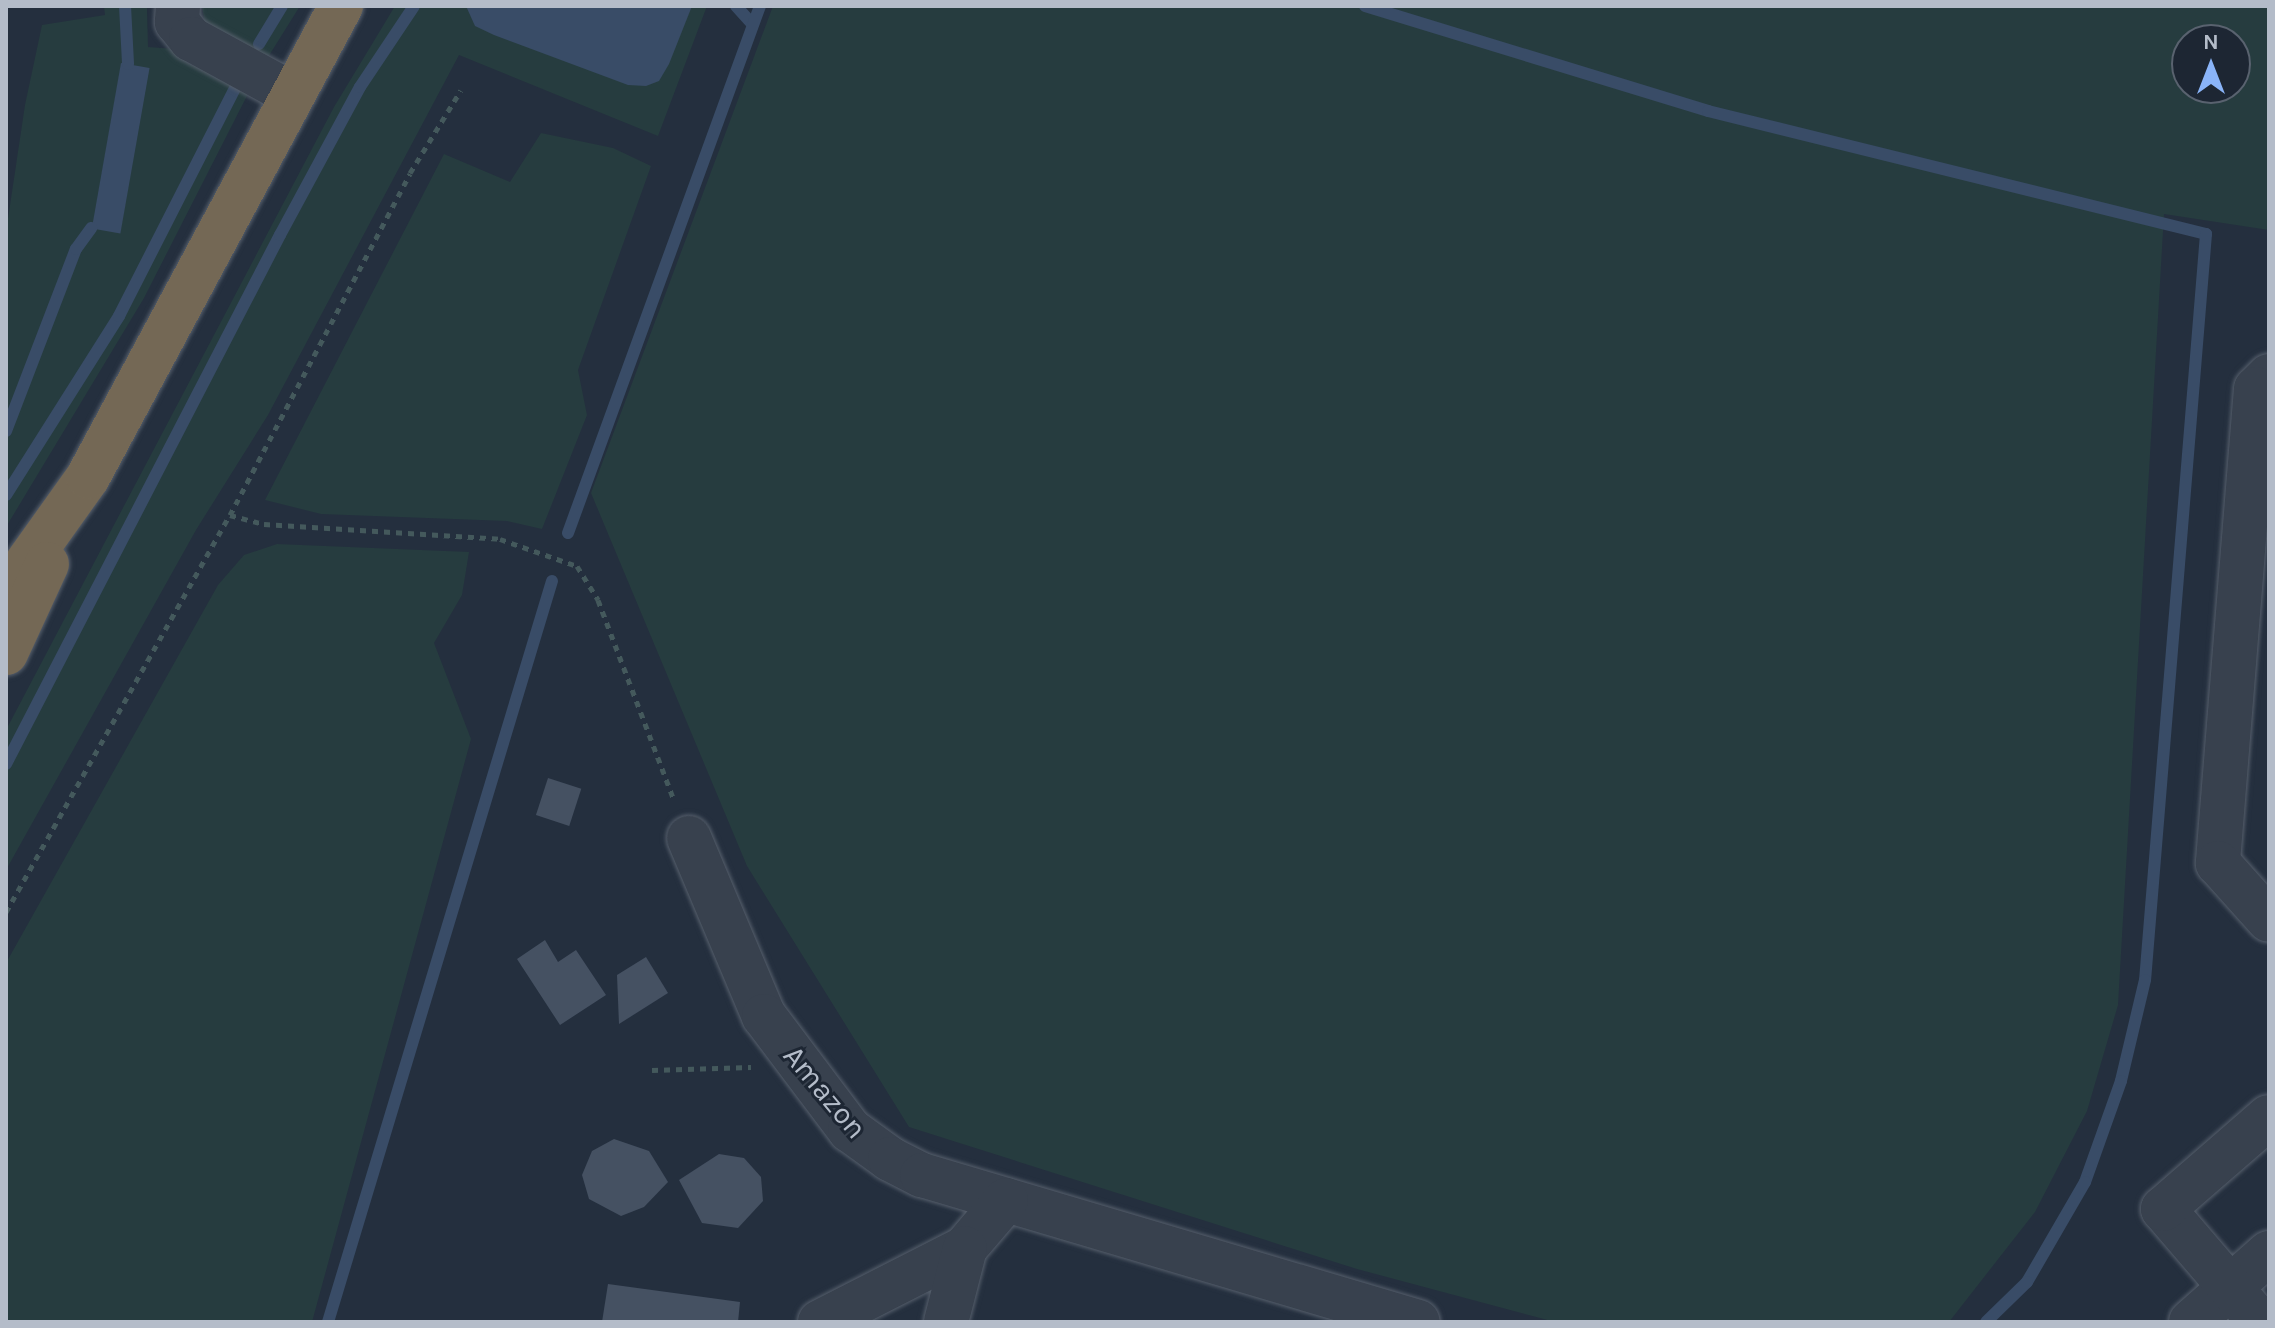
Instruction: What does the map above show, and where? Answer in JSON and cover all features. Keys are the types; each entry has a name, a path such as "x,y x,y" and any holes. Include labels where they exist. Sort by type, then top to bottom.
{"highway":[{"path":"6,653 84,482 341,6"},
{"path":"6,592 84,482"}],"street":[{"path":"178,6 177,22 191,39 292,94"},
{"path":"2269,376 2256,389 2218,863 2269,920"},
{"name":"Amazon","path":"689,838 749,991 790,1054 850,1130 890,1159 1006,1200 1418,1322"},
{"path":"2260,1322 2163,1209 2269,1117"},
{"path":"820,1322 880,1311 965,1248 1006,1200"},
{"path":"946,1322 965,1248"},
{"path":"2191,1322 2269,1253"}],"path":[{"path":"6,912 230,515 410,173 461,90"},
{"path":"230,515 264,524 500,539 566,561 586,574 689,838"},
{"path":"652,1070 747,1068 790,1054"}],"green space":[{"path":"104,6 147,6 148,47 175,49 252,86 144,298 6,527 6,232 25,105 42,25 105,15"},
{"path":"202,6 300,6 265,62 205,24"},
{"path":"395,6 707,6 658,136 459,55 268,415 196,530 6,870 6,730 334,107"},
{"path":"773,6 2269,6 2269,230 2164,214 2118,1005 2087,1111 2035,1212 1949,1322 1555,1322 1357,1269 909,1127 747,866 591,493"},
{"path":"541,133 613,148 651,166 578,370 587,415 542,529 507,521 321,514 265,500 444,154 510,182"},
{"path":"277,544 469,552 462,595 434,643 471,739 312,1322 6,1322 6,963 218,585 244,555"}],"water":[{"path":"466,6 692,6 669,64 659,81 646,86 628,85 494,35 475,26"},
{"path":"121,63 150,68 120,233 92,228"}],"building":[{"path":"548,778 581,789 569,826 536,815"},
{"path":"545,940 558,962 576,950 606,995 560,1025 517,959"},
{"path":"646,957 668,993 619,1024 617,975"},
{"path":"614,1139 649,1151 668,1182 644,1207 621,1216 589,1199 582,1175 592,1151"},
{"path":"719,1154 744,1158 761,1177 763,1201 738,1228 702,1223 679,1180"},
{"path":"608,1284 740,1302 738,1322 602,1322"}],"waterway":[{"path":"125,6 128,64"},
{"path":"259,44 282,6"},
{"path":"6,764 280,235 360,87 414,6"},
{"path":"736,6 752,24"},
{"path":"568,533 760,6"},
{"path":"1365,6 1708,111 2206,234 2145,980 2121,1081 2085,1182 2027,1282 1986,1322"},
{"path":"6,495 119,316 237,84"},
{"path":"6,431 76,249 91,228"},
{"path":"328,1322 552,581"}]}
